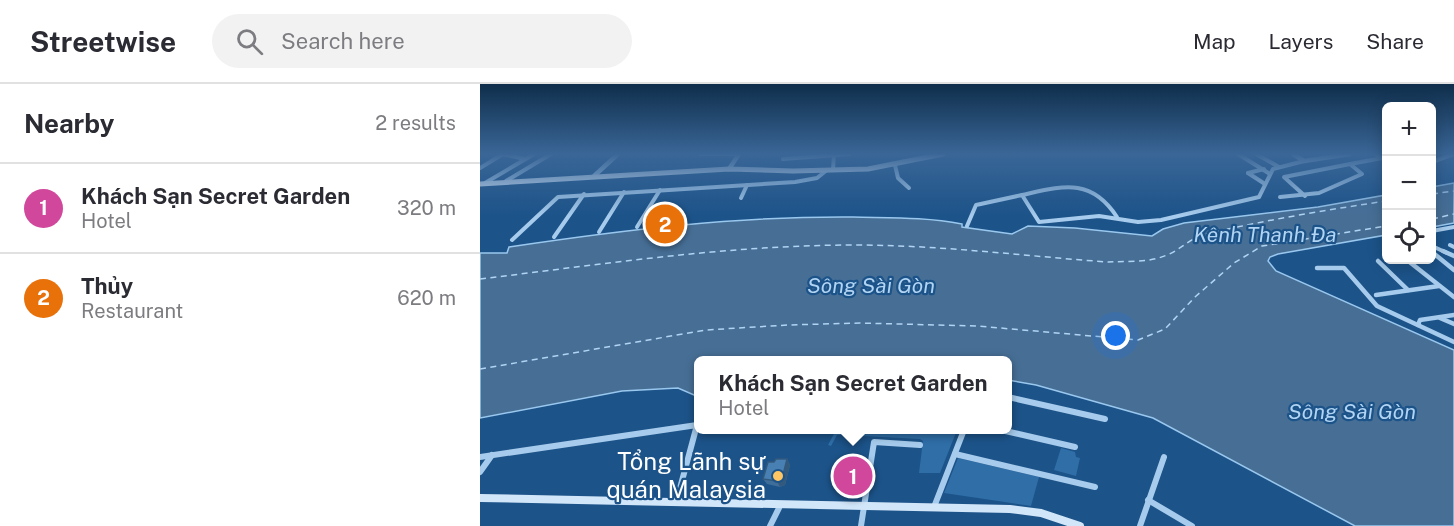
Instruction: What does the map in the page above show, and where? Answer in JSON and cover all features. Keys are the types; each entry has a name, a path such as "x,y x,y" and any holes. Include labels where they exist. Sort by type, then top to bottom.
{"main road":[{"path":"482,184 620,175"},
{"path":"480,498 1010,509 1041,513 1068,524 1080,526"}],"street":[{"path":"482,184 498,175"},
{"path":"506,181 517,175"},
{"path":"512,240 558,197 812,180 823,175"},
{"path":"897,175 909,188"},
{"path":"1251,175 1265,184"},
{"path":"1022,195 1039,222 1118,217 1138,222 1161,220 1259,196 1269,175"},
{"path":"1296,175 1284,177 1305,196"},
{"path":"1280,197 1305,196 1360,175"},
{"path":"741,198 747,185"},
{"path":"967,226 976,205 1071,185 1089,190 1109,201 1118,217"},
{"path":"637,227 660,190"},
{"path":"599,231 624,192"},
{"path":"554,237 584,194"},
{"path":"1436,230 1454,227"},
{"path":"1436,248 1454,256"},
{"path":"1436,256 1454,270"},
{"path":"1378,261 1408,290"},
{"path":"1412,264 1454,297"},
{"path":"1317,268 1344,268 1377,306 1454,342"},
{"path":"1376,296 1439,286"},
{"path":"1418,325 1420,320 1454,315"},
{"path":"1439,317 1454,324"},
{"path":"1012,398 1105,419"},
{"path":"480,457 694,424"},
{"path":"1012,432 1075,447"},
{"path":"676,503 694,434"},
{"path":"934,507 962,434"},
{"path":"861,526 874,442 920,445"},
{"path":"955,454 1095,487"},
{"path":"480,472 492,455"},
{"path":"1140,526 1164,457"},
{"path":"1148,500 1191,526"},
{"path":"770,526 781,504"}],"shaded area":[{"path":"834,434 955,434 940,473 919,473 923,441 920,439 837,435 831,446 828,445"},
{"path":"1061,448 1075,452 1076,457 1080,458 1076,476 1054,470"},
{"path":"958,458 1039,477 1031,506 944,493"}],"water":[{"path":"1454,183 1454,223 1436,226 1436,186"},
{"name":"Sông Sài Gòn","path":"1382,196 1382,236 1278,254 1270,257 1268,261 1276,271 1454,350 1454,526 1355,526 1153,418 1036,385 1012,381 1012,356 694,356 694,395 678,388 622,391 480,418 480,253 507,253 509,247 637,230 810,217 921,219 1012,234 1028,226 1152,236 1163,229 1184,223 1318,207"}],"building":[{"path":"776,459 787,459 782,479 777,481 763,479 768,462 774,462"}],"ferry route":[{"path":"1436,193 1454,191"},
{"path":"480,279 667,256 808,246 918,247 1108,262 1138,261 1167,255 1206,234 1382,202"},
{"path":"1436,218 1454,214"},
{"path":"480,369 706,330 788,325 860,323 977,326 1138,340 1165,329 1195,297 1234,263 1262,246 1382,227"}],"place":[{"name":"Thủy","path":"665,224"},
{"name":"Tổng Lãnh sự quán Malaysia","path":"778,476"},
{"name":"Khách Sạn Secret Garden","path":"853,476"}],"water label":[{"name":"Kênh Thanh Đa","path":"1265,235"}]}
